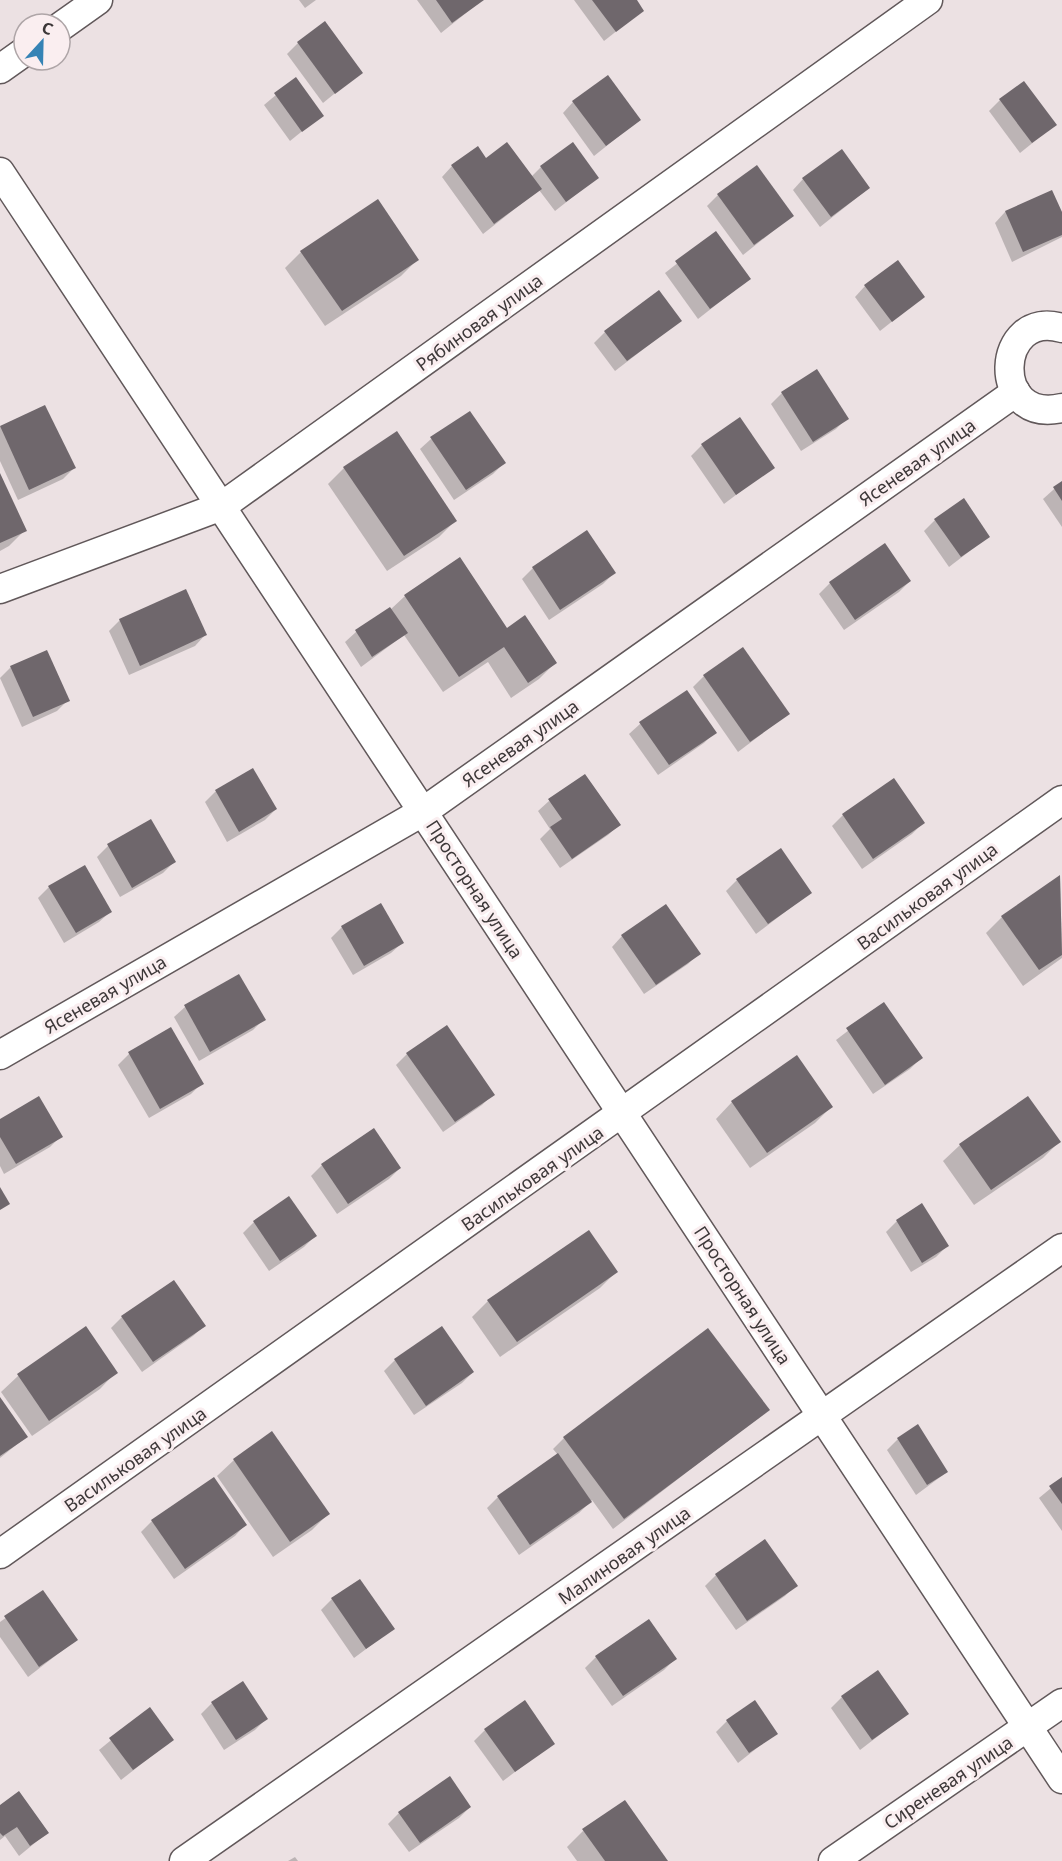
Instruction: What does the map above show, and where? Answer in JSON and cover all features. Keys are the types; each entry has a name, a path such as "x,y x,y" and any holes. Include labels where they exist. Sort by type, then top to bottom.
{"street":[{"path":"72,18 98,0"},
{"name":"Рябиновая улица","path":"0,589 222,506 928,0"},
{"name":"Просторная улица","path":"0,172 1062,1779"},
{"path":"1062,328 1036,328 1018,340 1009,360 1010,382 1016,392 1032,406 1042,410 1062,408"},
{"name":"Ясеневая улица","path":"0,1055 424,811 1016,392"},
{"name":"Васильковая улица","path":"0,1554 1062,800"},
{"name":"Малиновая улица","path":"184,1861 1062,1248"},
{"name":"Сиреневая улица","path":"833,1861 1062,1703"}],"building":[{"path":"436,0 484,0 452,23"},
{"path":"592,0 637,0 644,11 616,32"},
{"path":"325,21 363,73 335,94 297,42"},
{"path":"608,75 641,120 606,146 572,101"},
{"path":"296,77 324,116 302,132 274,93"},
{"path":"1024,81 1057,125 1032,143 999,99"},
{"path":"507,142 542,189 494,224 451,165 478,146 486,158"},
{"path":"573,142 599,178 566,202 540,166"},
{"path":"842,149 870,188 831,217 802,178"},
{"path":"757,165 794,216 754,245 717,194"},
{"path":"1052,190 1062,212 1062,235 1023,252 1005,211"},
{"path":"378,199 419,260 342,311 300,251"},
{"path":"716,231 751,279 710,309 675,261"},
{"path":"898,260 925,297 892,322 864,285"},
{"path":"659,290 682,321 627,361 604,331"},
{"path":"817,369 849,419 813,442 781,392"},
{"path":"45,405 76,468 29,490 0,426"},
{"path":"470,411 506,463 466,490 430,437"},
{"path":"740,417 775,468 736,495 701,444"},
{"path":"397,431 457,521 404,556 343,467"},
{"path":"0,473 27,531 0,543"},
{"path":"1062,481 1062,501 1053,487"},
{"path":"964,498 990,537 961,557 934,519"},
{"path":"587,530 616,573 560,610 532,567"},
{"path":"885,543 911,581 855,620 829,582"},
{"path":"460,557 507,628 525,615 557,663 528,683 504,647 459,677 404,595"},
{"path":"186,589 207,635 140,666 119,619"},
{"path":"390,607 408,633 372,657 355,630"},
{"path":"743,647 790,714 750,742 703,675"},
{"path":"47,650 70,701 33,717 10,666"},
{"path":"687,690 717,733 669,765 639,722"},
{"path":"253,768 277,809 239,832 215,790"},
{"path":"585,774 621,825 572,859 550,827 562,819 548,799"},
{"path":"894,778 925,823 873,859 842,814"},
{"path":"151,819 176,862 132,888 107,844"},
{"path":"781,848 812,893 768,924 736,879"},
{"path":"85,865 112,912 76,933 48,886"},
{"path":"1060,875 1062,955 1039,970 1001,916"},
{"path":"381,903 404,943 364,966 341,926"},
{"path":"666,904 701,954 656,985 621,935"},
{"path":"239,974 266,1020 210,1052 184,1005"},
{"path":"884,1002 923,1058 885,1085 846,1028"},
{"path":"447,1025 495,1095 455,1122 406,1053"},
{"path":"171,1027 204,1084 160,1109 128,1052"},
{"path":"797,1055 833,1107 767,1153 731,1101"},
{"path":"39,1096 63,1137 16,1164 0,1137 0,1119"},
{"path":"1028,1096 1061,1142 991,1190 959,1144"},
{"path":"374,1128 401,1168 348,1204 321,1164"},
{"path":"0,1187 10,1204 0,1210"},
{"path":"289,1196 317,1236 280,1261 253,1221"},
{"path":"922,1203 949,1246 922,1263 896,1220"},
{"path":"589,1230 618,1272 517,1342 487,1300"},
{"path":"174,1280 206,1326 153,1362 121,1316"},
{"path":"86,1326 118,1373 49,1421 17,1374"},
{"path":"442,1326 474,1372 426,1406 394,1359"},
{"path":"708,1328 770,1410 624,1519 563,1437"},
{"path":"0,1397 28,1437 0,1456"},
{"path":"918,1424 948,1472 927,1485 897,1438"},
{"path":"272,1431 330,1514 290,1542 233,1459"},
{"path":"558,1453 592,1502 530,1545 497,1496"},
{"path":"214,1477 247,1525 185,1569 151,1520"},
{"path":"1062,1477 1062,1504 1049,1486"},
{"path":"765,1539 798,1586 747,1621 715,1574"},
{"path":"360,1579 395,1629 366,1649 331,1598"},
{"path":"43,1590 78,1640 39,1667 4,1616"},
{"path":"649,1619 677,1659 623,1696 595,1656"},
{"path":"878,1670 909,1714 872,1740 841,1696"},
{"path":"243,1681 268,1719 236,1740 211,1702"},
{"path":"525,1700 555,1744 515,1772 484,1729"},
{"path":"755,1700 778,1734 749,1753 726,1720"},
{"path":"150,1707 174,1740 133,1770 109,1738"},
{"path":"450,1776 471,1807 420,1843 398,1812"},
{"path":"19,1791 49,1833 30,1846 17,1827 3,1836 0,1833 0,1805"},
{"path":"625,1800 668,1861 605,1861 582,1829"}]}
